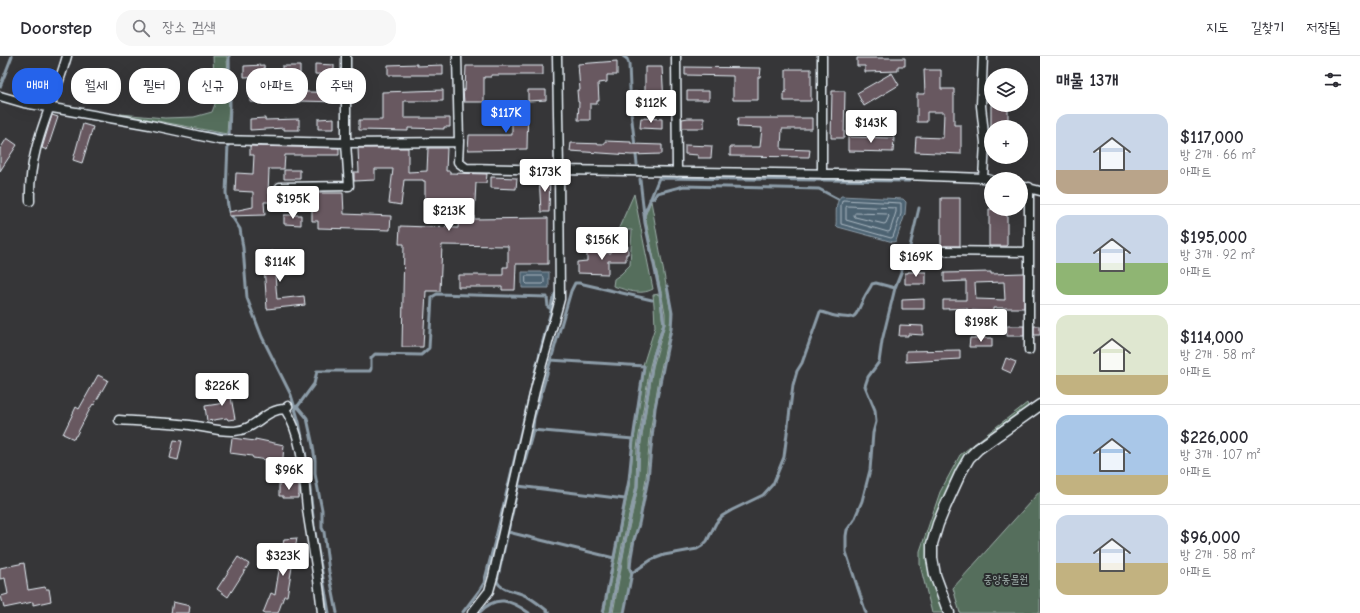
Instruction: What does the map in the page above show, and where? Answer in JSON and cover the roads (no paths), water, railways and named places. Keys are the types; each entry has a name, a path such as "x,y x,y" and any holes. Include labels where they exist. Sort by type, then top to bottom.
{"street":[{"path":"30,201 30,178 40,130 67,56"},
{"path":"280,187 349,186 346,143 346,56"},
{"path":"457,56 458,162 466,168 904,175 984,179"},
{"path":"472,613 489,591 493,577 536,386 560,299 557,56"},
{"path":"676,56 677,172"},
{"path":"822,56 822,174"},
{"path":"983,56 980,106 985,143 987,172"},
{"path":"0,96 48,108 150,125 219,140 346,143 459,142"},
{"path":"1028,187 1040,190"},
{"path":"1027,216 1029,252 1029,350"},
{"path":"941,251 1029,252"},
{"path":"949,613 935,575 932,558 932,544 945,507 969,458 1040,406"},
{"path":"119,420 148,423 168,423 236,431 250,427 269,413 286,407 295,430 302,461 322,613"}],"water":[{"path":"841,196 903,199 906,202 905,214 896,241 893,242 838,227 836,225 837,203"},
{"path":"522,272 549,272 549,288 522,288"}],"waterway":[{"path":"0,87 12,56"},
{"path":"195,131 229,136 229,56"},
{"path":"623,56 627,59 629,64 631,112 637,164"},
{"path":"228,144 226,193 229,212 240,229 247,298 262,337 291,395 299,422 307,462 314,526 329,613"},
{"path":"644,215 659,178 909,181"},
{"path":"611,613 637,486 639,448 654,355 664,324 660,293 645,223 640,179"},
{"path":"650,199 654,198 657,193 684,186 819,189 838,199"},
{"path":"624,613 632,573 651,560 664,555 697,549 702,546 707,541 716,523 722,516 763,495 773,484 784,457 793,385 820,312 835,316 848,318 852,317 857,313 872,284 876,283 895,288 908,255 919,208"},
{"path":"550,613 531,599 505,589 497,581 521,474 532,435 534,418 571,291 575,283 579,283 652,300"},
{"path":"632,573 630,569 631,557 648,479 655,408 671,329 672,313 667,286"},
{"path":"866,613 846,552 846,536 847,530 854,520 862,501 870,470 873,433 876,422 875,410 865,386 868,377 879,362 882,341 895,288"},
{"path":"295,410 314,384 317,371 370,371 371,358 375,354 421,355 429,348 432,297 437,294 547,297 548,307 551,309"},
{"path":"463,612 484,583 551,311 552,301 555,294"},
{"path":"550,360 644,366 633,439 629,480 603,613"},
{"path":"297,406 307,418 313,446 315,474 322,510 322,528 324,532 329,572 337,613"},
{"path":"532,430 633,439"},
{"path":"518,486 625,499"},
{"path":"508,532 614,558"},
{"path":"479,613 491,603 498,601 510,602 529,613"}],"park label":[{"name":"중앙동물원","path":"1006,579"}]}
